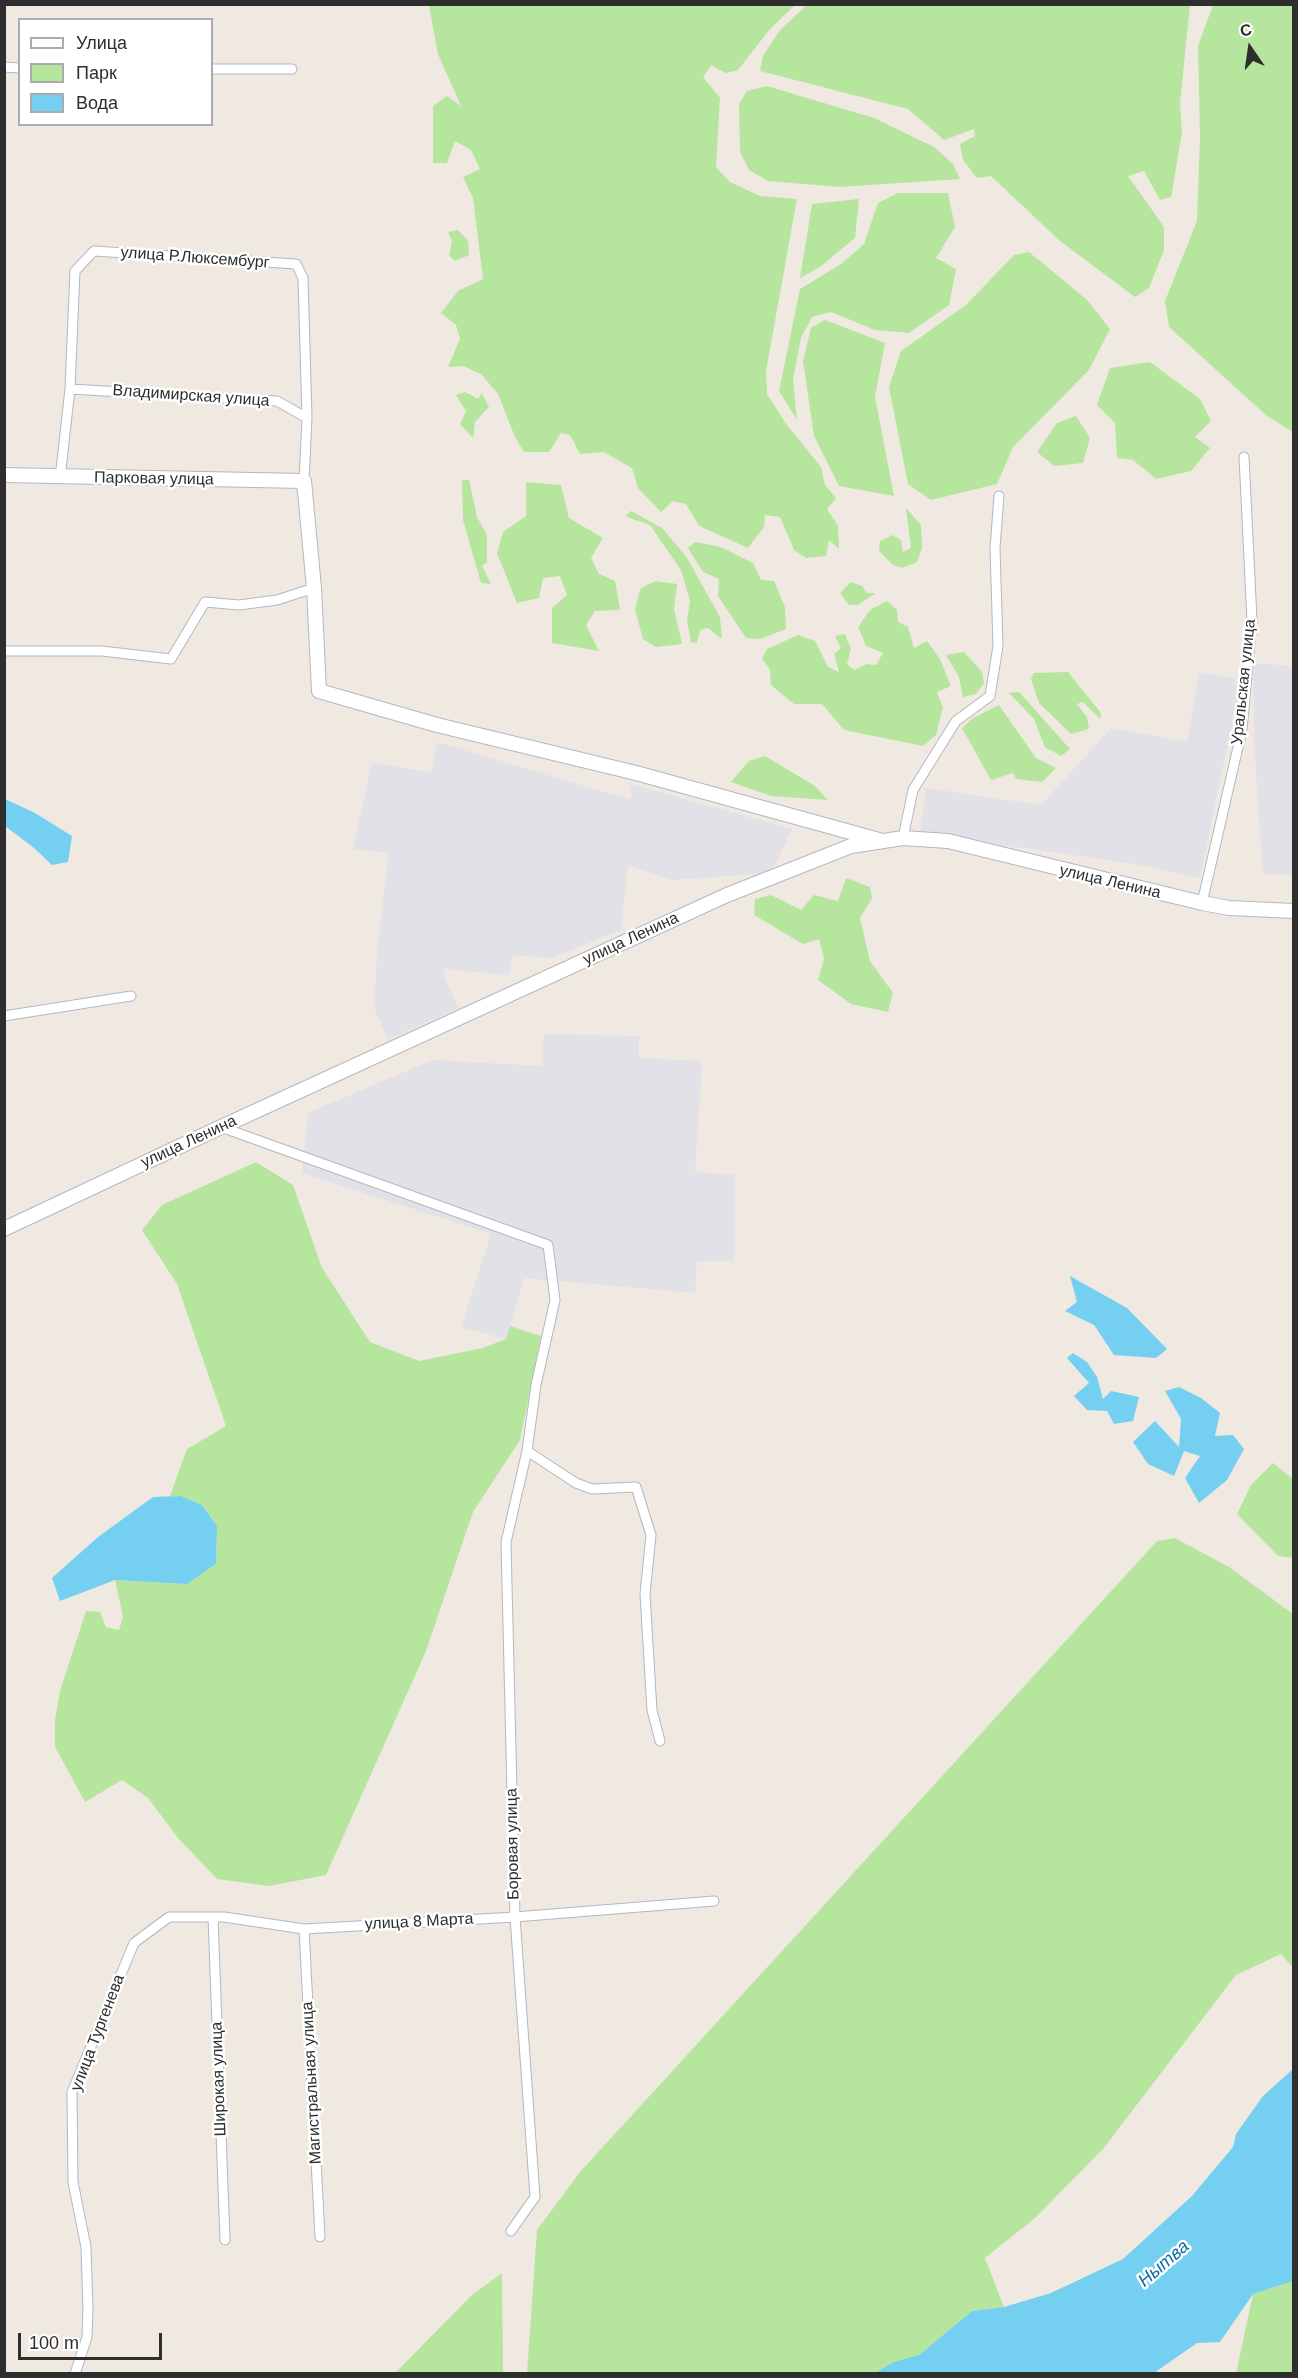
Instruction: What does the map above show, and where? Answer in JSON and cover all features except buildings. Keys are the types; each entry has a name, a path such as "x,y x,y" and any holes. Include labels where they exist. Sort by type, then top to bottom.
{"street":[{"path":"213,69 292,69"},
{"name":"улица Р.Люксембург","path":"70,388 75,272 94,251 296,264 303,278 307,418"},
{"path":"60,477 70,388"},
{"name":"Владимирская улица","path":"70,388 277,401 307,418"},
{"path":"307,418 304,481 314,588 319,691 437,725 636,773 884,841"},
{"name":"Уральская улица","path":"1202,903 1242,730 1252,620 1244,458"},
{"name":"Парковая улица","path":"4,475 304,481"},
{"path":"903,838 913,790 956,721 990,696 998,646 995,548 999,496"},
{"path":"4,651 102,651 171,659 205,602 239,605 277,600 314,588"},
{"name":"улица Ленина","path":"4,1229 221,1126 727,895 851,846 903,838 948,841 1228,909 1293,911"},
{"path":"4,1016 132,996"},
{"name":"Боровая улица","path":"221,1126 548,1245 555,1300 536,1385 527,1451 506,1542 515,1917 535,2198 511,2231"},
{"path":"527,1451 576,1484 592,1490 636,1487 651,1534 645,1594 652,1710 660,1741"},
{"name":"улица 8 Марта","path":"134,1943 169,1917 213,1917 304,1929 515,1917 714,1900"},
{"name":"Широкая улица","path":"213,1917 225,2240"},
{"name":"Магистральная улица","path":"304,1929 320,2237"},
{"name":"улица Тургенева","path":"75,2373 87,2337 88,2309 86,2247 73,2182 72,2092 134,1943"}],"shaded area":[{"path":"1253,663 1293,666 1293,875 1263,874 1254,743"},
{"path":"1199,672 1241,679 1200,878 1135,864 920,833 926,788 1041,805 1111,728 1187,742"},
{"path":"437,742 631,800 631,784 792,829 771,873 671,880 628,865 621,930 552,958 512,955 509,975 443,969 444,977 459,1008 388,1039 374,1008 377,953 389,853 353,849 372,762 432,773"},
{"path":"544,1034 639,1036 639,1058 702,1061 695,1172 735,1175 734,1261 697,1261 695,1293 524,1278 506,1339 461,1327 491,1234 302,1173 308,1113 432,1060 542,1066"}],"green space":[{"path":"808,4 1190,5 1180,103 1182,133 1171,197 1160,200 1144,171 1128,176 1164,227 1164,250 1149,288 1135,297 1060,241 991,176 977,178 963,160 960,144 975,136 974,129 944,140 908,109 760,71 763,56 780,30"},
{"path":"429,5 795,5 770,29 738,70 726,73 711,65 703,77 720,98 716,167 730,182 760,196 797,199 766,371 767,394 786,424 821,467 825,485 836,498 827,509 838,526 839,549 829,540 826,556 806,558 794,550 780,517 765,515 764,527 748,548 699,526 686,504 673,501 661,512 638,488 632,468 604,452 580,454 570,435 561,433 549,452 524,452 515,437 498,394 481,374 463,366 448,367 460,339 456,325 441,313 458,291 483,279 473,198 463,177 480,169 471,150 455,141 447,163 433,163 433,106 447,96 461,106 438,54"},
{"path":"1213,5 1293,5 1293,432 1267,416 1169,327 1165,301 1197,221 1200,137 1198,46"},
{"path":"767,86 874,118 934,147 953,164 960,179 840,187 768,181 749,170 740,152 739,104 747,91"},
{"path":"898,193 948,193 955,227 936,258 956,269 949,305 909,333 875,330 831,312 812,317 801,338 793,379 797,420 779,391 800,289 841,264 864,244 878,203"},
{"path":"859,199 855,238 820,267 800,278 812,204"},
{"path":"458,230 468,241 469,255 455,261 449,255 452,241 448,232"},
{"path":"1029,252 1087,300 1110,329 1089,370 1013,447 997,484 931,500 908,484 889,387 901,351 966,305 1014,255"},
{"path":"825,320 885,343 875,397 894,496 839,486 814,436 803,361 811,328"},
{"path":"1150,362 1200,399 1211,421 1195,437 1210,448 1191,471 1156,479 1133,460 1117,458 1115,423 1097,405 1110,368"},
{"path":"465,392 478,399 482,393 489,407 475,422 473,438 460,424 466,411 456,395"},
{"path":"1076,416 1090,438 1083,463 1054,466 1037,452 1057,423"},
{"path":"462,480 469,480 477,517 487,535 487,562 482,566 491,584 481,583 463,520"},
{"path":"526,482 561,485 569,518 603,538 591,558 599,574 615,581 620,610 595,611 586,625 599,651 552,643 552,608 567,595 560,576 543,578 539,598 517,603 497,553 503,532 526,516"},
{"path":"906,508 921,525 922,548 917,562 902,568 893,565 879,551 880,541 893,535 901,540 903,552 911,548"},
{"path":"631,511 662,528 686,556 720,617 722,639 708,628 700,630 697,643 691,642 687,621 690,601 681,570 650,525 625,516"},
{"path":"695,542 721,547 753,563 761,580 774,581 785,607 786,629 760,639 746,638 718,596 719,579 703,572 688,548"},
{"path":"655,581 677,584 674,609 682,644 656,647 643,639 635,610 640,589"},
{"path":"851,582 862,586 867,593 876,593 858,605 849,605 840,593"},
{"path":"887,601 897,610 898,622 908,627 914,648 927,641 940,659 951,686 937,692 943,707 936,735 923,746 844,730 822,704 794,704 771,685 770,670 762,659 767,649 798,635 815,641 828,667 839,672 834,654 841,648 835,636 845,634 851,649 847,664 854,670 867,664 876,665 883,653 866,646 858,627 870,610"},
{"path":"964,652 982,672 984,683 976,694 963,697 959,677 946,655"},
{"path":"1068,672 1101,713 1100,719 1083,702 1077,704 1087,717 1089,729 1071,734 1039,703 1031,679 1034,673"},
{"path":"1019,692 1070,749 1061,756 1045,747 1034,719 1009,693"},
{"path":"999,705 1036,758 1056,768 1042,782 1016,779 1013,773 991,780 962,728 973,718"},
{"path":"765,756 815,786 828,800 771,796 731,782 749,761"},
{"path":"846,878 870,887 872,898 860,918 870,961 893,993 888,1012 851,1004 818,980 824,959 819,939 803,944 754,915 755,899 771,895 801,910 814,895 838,901"},
{"path":"256,1162 293,1185 322,1268 370,1342 419,1361 483,1348 506,1339 510,1326 541,1336 520,1440 473,1512 426,1651 326,1875 269,1886 217,1879 178,1838 148,1798 122,1780 85,1802 55,1747 55,1720 60,1691 86,1611 100,1612 106,1627 119,1630 123,1617 115,1580 187,1584 216,1564 217,1526 202,1505 181,1496 170,1496 187,1449 226,1426 177,1284 142,1230 162,1205"},
{"path":"1273,1463 1293,1479 1293,1558 1278,1556 1237,1514 1251,1485"},
{"path":"1175,1538 1229,1567 1293,1614 1293,1968 1281,1954 1236,1975 1103,2149 1035,2218 985,2258 1004,2307 972,2311 919,2355 894,2363 875,2373 527,2374 537,2230 580,2172 1157,1541"},
{"path":"502,2273 503,2373 395,2373 472,2295"},
{"path":"1293,2281 1293,2373 1236,2374 1253,2294"}],"water":[{"path":"5,799 35,813 72,836 68,862 52,865 5,826"},
{"path":"1070,1276 1127,1308 1167,1349 1156,1358 1114,1355 1094,1325 1065,1311 1077,1302"},
{"path":"1073,1353 1087,1362 1097,1377 1103,1399 1111,1391 1139,1397 1133,1421 1114,1424 1107,1411 1087,1410 1074,1396 1089,1383 1067,1358"},
{"path":"1179,1387 1201,1398 1220,1413 1215,1436 1233,1435 1244,1449 1227,1480 1199,1503 1185,1478 1200,1456 1184,1451 1174,1476 1148,1464 1133,1442 1155,1421 1179,1447 1181,1419 1165,1391"},
{"path":"181,1496 202,1505 217,1526 216,1564 187,1584 115,1580 60,1601 52,1578 98,1537 153,1497"},
{"name":"Нытва","path":"1293,2069 1293,2281 1253,2294 1220,2342 1197,2343 1154,2373 875,2373 894,2362 919,2355 972,2311 1004,2307 1051,2293 1123,2259 1192,2196 1233,2147 1236,2134 1263,2096"}]}
